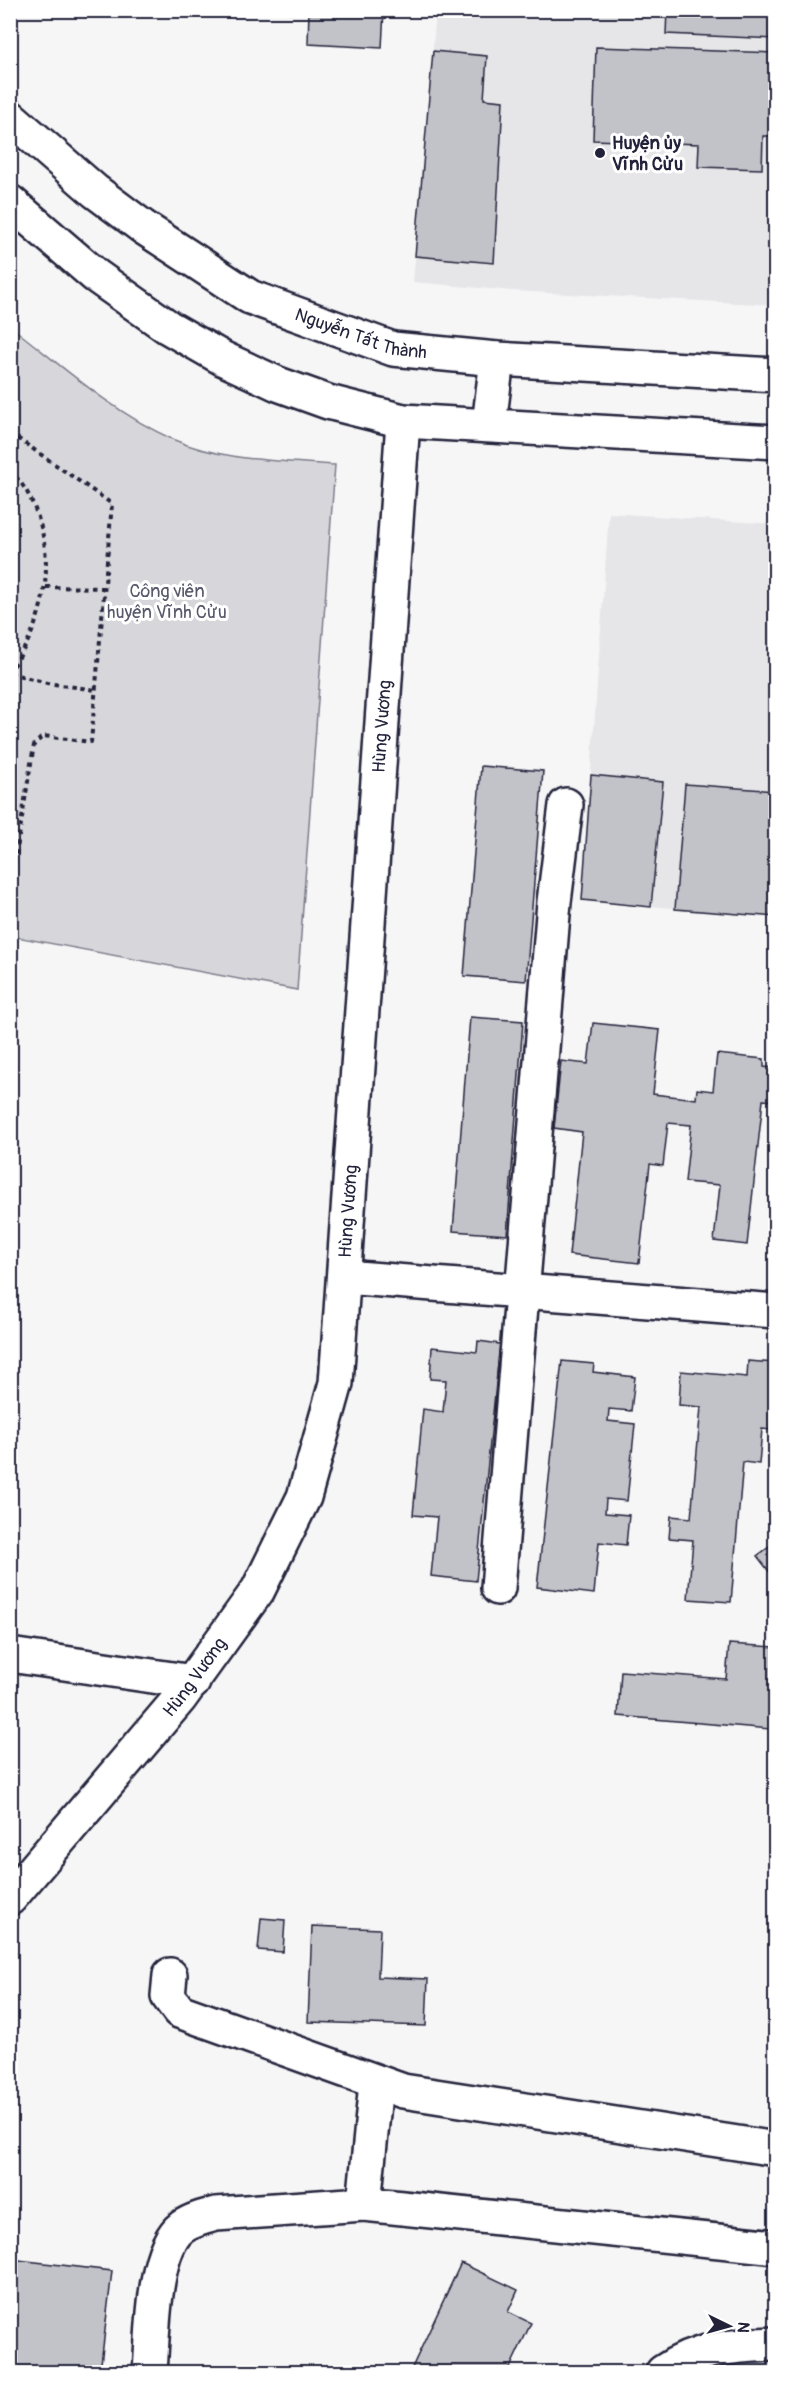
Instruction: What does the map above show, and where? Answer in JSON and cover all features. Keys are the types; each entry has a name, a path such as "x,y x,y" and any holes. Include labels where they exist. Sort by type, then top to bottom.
{"street":[{"name":"Nguyễn Tất Thành","path":"10,117 95,191 143,227 250,297 393,349 496,359 776,375"},
{"path":"10,202 131,302 224,359 278,384 328,402 403,421 776,442"},
{"path":"489,425 496,359"},
{"name":"Hùng Vương","path":"10,1898 193,1682 258,1590 304,1497 336,1383 403,421"},
{"path":"498,1588 554,902 566,805"},
{"path":"344,1277 776,1311"},
{"path":"10,1655 193,1682"},
{"path":"170,1975 168,1996 179,2011 376,2083 427,2095 776,2149"},
{"path":"364,2204 376,2083"},
{"path":"150,2373 159,2283 166,2247 181,2228 197,2219 216,2214 364,2204 776,2247"},
{"path":"663,2373 680,2360 711,2349 776,2344"}],"path":[{"path":"10,434 112,504 91,742 44,736 34,746 10,891"},
{"path":"10,470 29,496 45,540 46,587 40,618 28,647 10,672 47,683 96,690"},
{"path":"46,587 105,588"}],"shaded area":[{"name":"Huyện ủy Vĩnh Cửu","path":"436,11 775,11 775,305 512,291 413,282"},
{"path":"609,513 775,524 775,917 582,900"}],"green space":[{"name":"Công viên huyện Vĩnh Cửu","path":"10,326 108,402 172,439 231,456 335,465 297,990 11,936"}],"building":[{"path":"309,10 384,10 382,48 308,44"},
{"path":"667,10 776,10 776,39 666,34"},
{"path":"596,47 776,53 776,136 763,136 762,169 698,167 699,144 593,140"},
{"path":"433,51 487,56 484,99 503,101 494,263 415,256"},
{"path":"481,766 543,771 526,981 464,976"},
{"path":"591,775 663,782 651,907 582,900"},
{"path":"685,784 776,791 776,917 675,909"},
{"path":"470,1017 523,1021 507,1235 453,1231"},
{"path":"593,1023 660,1030 653,1094 696,1099 697,1089 713,1091 717,1054 764,1059 764,1067 776,1068 776,1101 763,1100 747,1245 714,1241 720,1185 685,1182 691,1125 668,1123 663,1166 650,1164 639,1263 569,1255 582,1132 554,1128 561,1061 588,1064"},
{"path":"478,1341 500,1344 476,1581 431,1576 437,1517 413,1515 423,1409 443,1412 446,1380 430,1379 432,1347 477,1352"},
{"path":"562,1361 594,1364 593,1372 635,1377 631,1411 609,1409 608,1421 635,1424 627,1501 606,1499 605,1513 629,1515 626,1545 599,1542 594,1594 537,1587"},
{"path":"748,1361 776,1363 776,1390 772,1430 762,1429 759,1464 743,1462 731,1602 688,1599 693,1540 669,1538 671,1516 691,1518 701,1407 679,1405 681,1371 747,1377"},
{"path":"776,1542 776,1580 757,1556"},
{"path":"729,1644 776,1647 771,1729 618,1716 621,1671 726,1679"},
{"path":"261,1918 285,1920 283,1952 258,1950"},
{"path":"312,1926 380,1929 378,1977 428,1979 426,2026 308,2022"},
{"path":"10,2259 112,2271 100,2372 10,2372"},
{"path":"461,2263 518,2290 508,2312 531,2323 508,2372 410,2372"}],"place":[{"name":"Huyện ủy Vĩnh Cửu","path":"600,153"}]}
